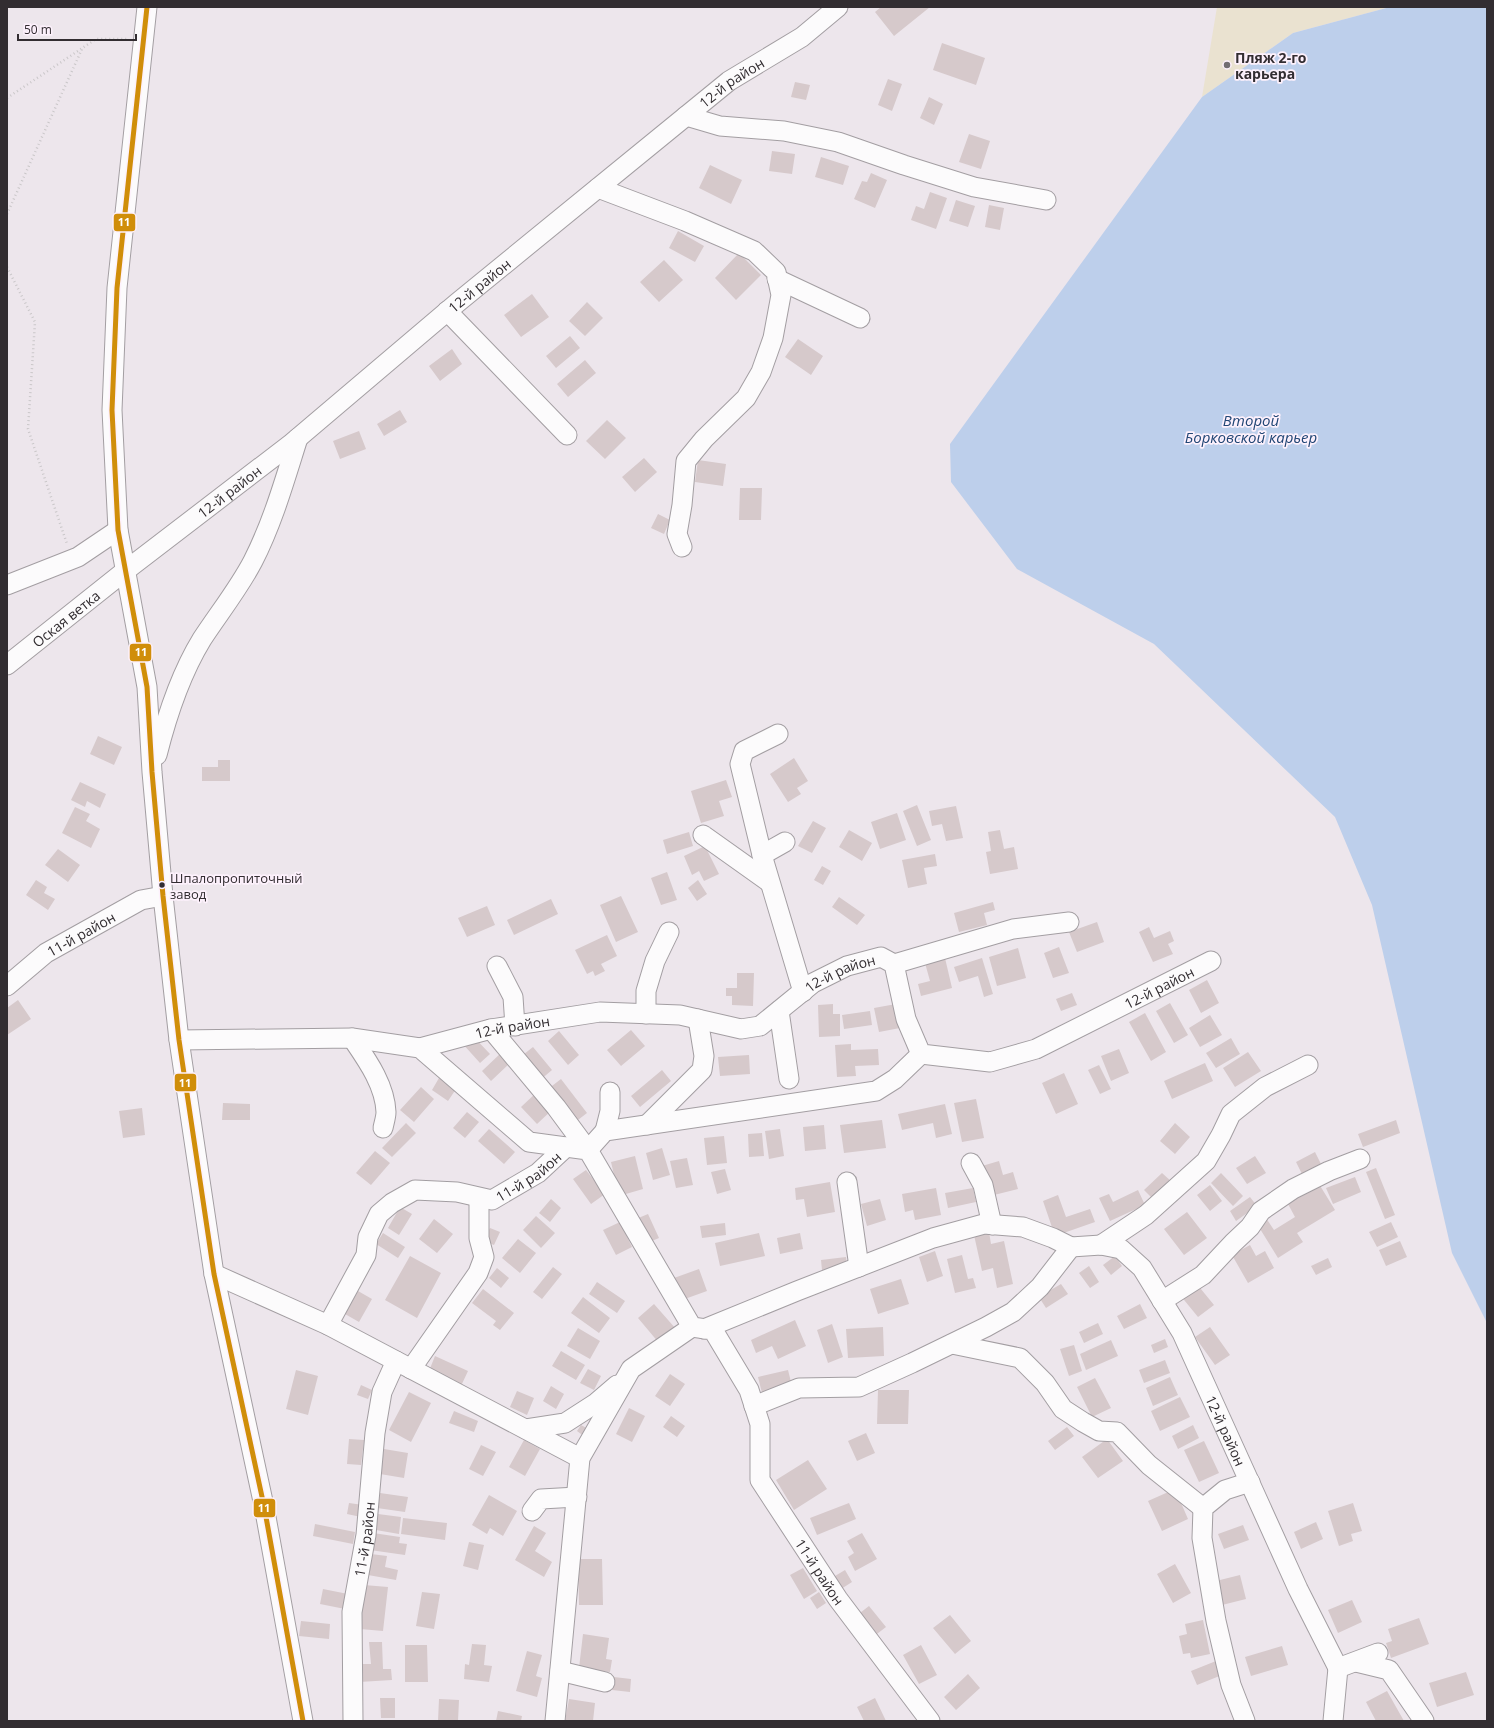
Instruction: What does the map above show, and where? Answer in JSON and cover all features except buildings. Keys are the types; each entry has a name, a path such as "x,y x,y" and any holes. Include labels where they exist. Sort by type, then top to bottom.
{"street":[{"path":"147,7 117,288 112,410 118,530 147,687 152,772 163,896 179,1040 214,1274 264,1506 303,1721"},
{"name":"12-й район","path":"125,571 298,438 447,312 729,81 802,37 838,7"},
{"path":"686,116 720,126 784,130 838,142 974,187 1046,200"},
{"path":"598,188 685,221 754,251 776,272 781,295 773,338 761,372 746,398 704,439 686,461 682,505 677,534 682,547"},
{"path":"777,279 860,318"},
{"path":"447,312 566,435"},
{"path":"152,772 166,718 182,678 202,640 253,561 276,506 298,438"},
{"path":"7,585 72,560 118,530"},
{"name":"Оская ветка","path":"7,665 125,571"},
{"path":"778,734 744,751 740,764 769,882 802,992"},
{"path":"703,835 769,882"},
{"path":"762,855 785,842"},
{"name":"11-й район","path":"7,986 46,953 141,900 163,896"},
{"path":"894,964 1013,929 1069,922"},
{"path":"646,1014 646,991 655,960 669,932"},
{"name":"12-й район","path":"420,1048 491,1029 600,1012 680,1015 741,1029 760,1026 814,983 847,966 880,957 894,964 906,1019 920,1054 990,1062 1036,1049 1211,961"},
{"path":"497,966 513,997 515,1026"},
{"path":"779,1011 789,1079"},
{"path":"647,1125 702,1070 704,1056 698,1019"},
{"path":"491,1029 556,1107 587,1149 698,1328"},
{"path":"179,1040 352,1038 420,1048 529,1142 587,1149"},
{"path":"352,1038 368,1062 383,1092 386,1113 383,1128"},
{"path":"605,1131 876,1091 894,1079 920,1054"},
{"path":"1101,1245 1146,1215 1206,1161 1222,1135 1231,1114 1265,1087 1308,1065"},
{"path":"587,1149 605,1131 610,1111 610,1092"},
{"name":"11-й район","path":"328,1326 366,1255 368,1237 379,1214 392,1203 415,1190 458,1192 492,1200 538,1173 566,1147"},
{"path":"1162,1301 1203,1275 1250,1226 1261,1211 1293,1189 1329,1171 1360,1159"},
{"path":"971,1163 983,1185 992,1225"},
{"path":"846,1182 859,1267"},
{"name":"11-й район","path":"353,1721 352,1612 366,1535 375,1433 382,1392 478,1273 484,1257 479,1238 479,1198"},
{"path":"555,1721 580,1458 632,1369 698,1328 933,1238 984,1224 1023,1227 1071,1247 1040,1287 1013,1312 986,1327 859,1387 799,1388 754,1406"},
{"name":"12-й район","path":"1071,1247 1101,1245 1121,1249 1142,1268 1182,1334 1298,1589 1338,1668"},
{"path":"214,1274 328,1326 580,1458"},
{"name":"11-й район","path":"698,1328 713,1330 749,1390 760,1424 760,1480 838,1599 930,1721"},
{"path":"952,1344 1020,1358 1045,1383 1063,1409 1099,1431 1117,1432 1149,1465 1203,1508"},
{"path":"526,1429 565,1423 596,1402 627,1376"},
{"path":"1246,1721 1231,1685 1216,1621 1202,1538 1203,1508 1225,1490 1250,1482"},
{"path":"532,1511 541,1499 577,1497"},
{"path":"1334,1721 1338,1668 1378,1653"},
{"path":"1356,1662 1389,1670 1424,1721"},
{"path":"560,1671 605,1682"}],"path":[{"path":"7,98 96,39 144,38"},
{"path":"7,214 82,49"},
{"path":"7,267 35,322 28,429 72,560"}],"sand":[{"name":"Пляж 2-го карьера","path":"1217,7 1390,7 1293,33 1202,97"}],"water":[{"name":"Второй Борковской карьер","path":"1390,7 1487,7 1487,1323 1452,1253 1372,905 1335,817 1154,644 1017,569 951,482 950,444 1202,97 1293,33"}],"transit line":[{"name":"11","path":"147,7 117,288 112,410 118,530 147,687 152,772 163,896 179,1040 214,1274 264,1506 303,1721"}],"place":[{"name":"Пляж 2-го карьера","path":"1227,65"},
{"name":"Шпалопропиточный завод","path":"162,885"}]}
